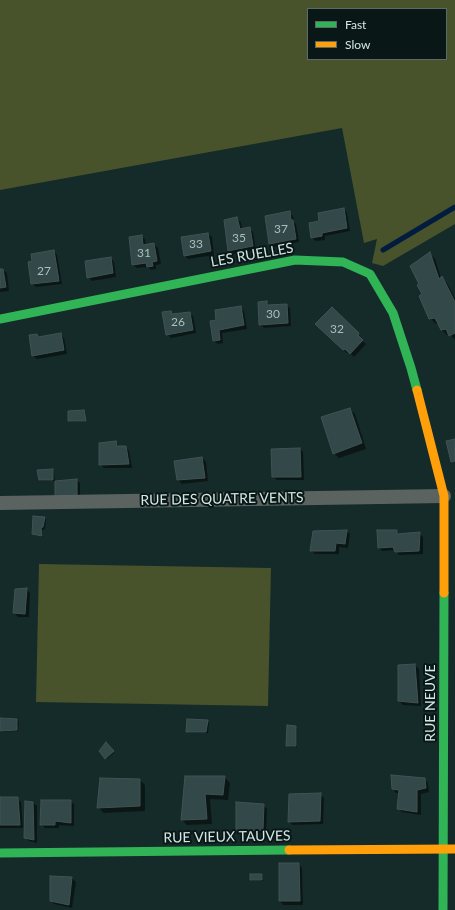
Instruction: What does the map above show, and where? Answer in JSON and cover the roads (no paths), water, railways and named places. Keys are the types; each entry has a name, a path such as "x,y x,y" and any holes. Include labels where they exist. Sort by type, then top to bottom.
{"street":[{"name":"LES RUELLES","path":"0,319 296,260 343,262 370,274 393,313 411,368 444,496"},
{"name":"RUE DES QUATRE VENTS","path":"0,503 444,496"},
{"name":"RUE NEUVE","path":"443,910 444,496"},
{"name":"RUE VIEUX TAUVES","path":"0,853 455,849"}],"waterway":[{"path":"383,250 455,207"}]}
